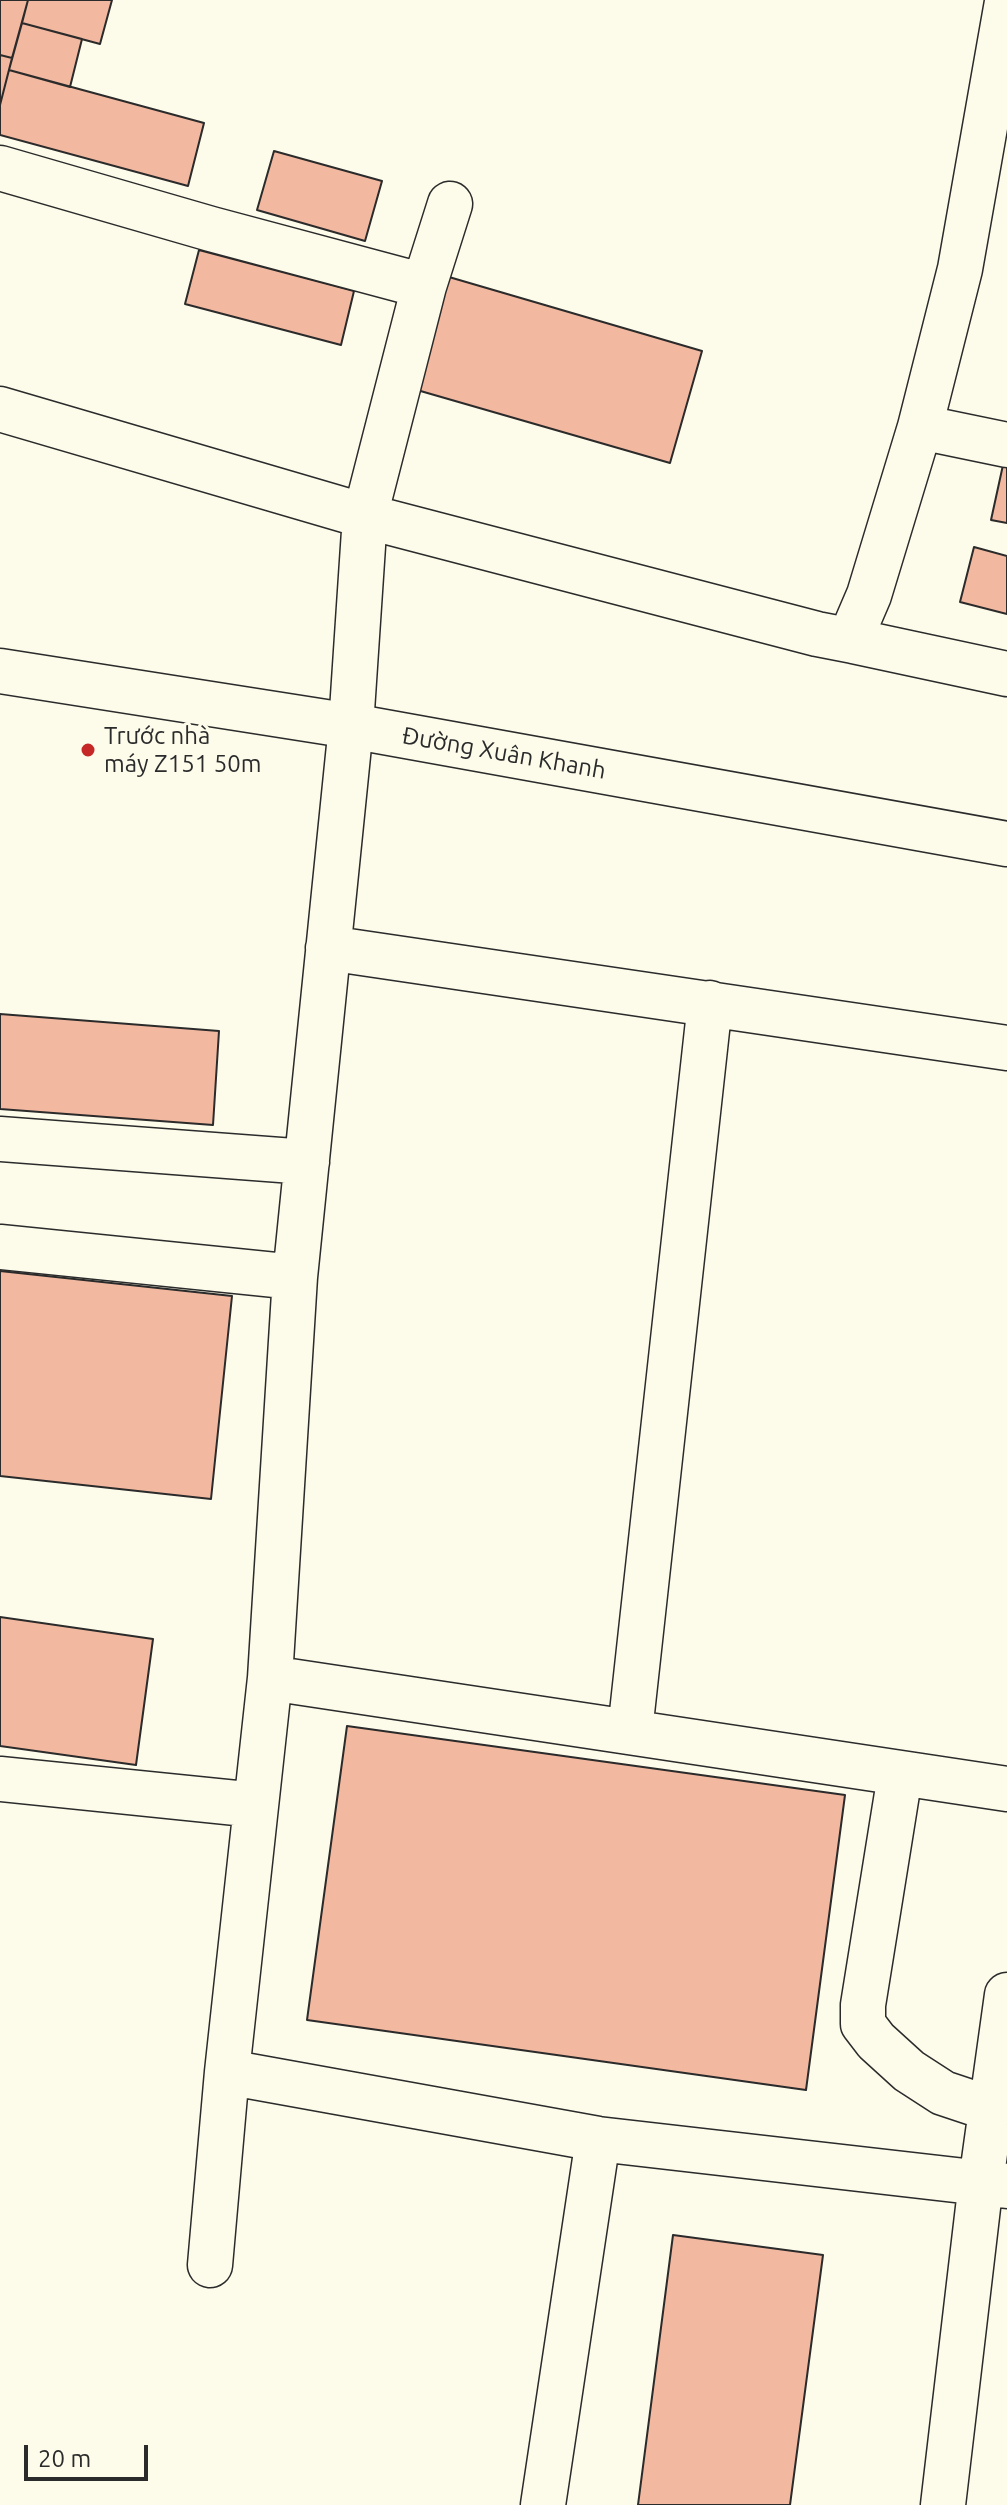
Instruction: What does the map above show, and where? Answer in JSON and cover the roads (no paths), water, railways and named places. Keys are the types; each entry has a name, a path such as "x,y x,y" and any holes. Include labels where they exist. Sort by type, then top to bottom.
{"main road":[{"path":"853,641 920,427 960,269 1007,2"},
{"path":"0,168 424,286"},
{"path":"210,2265 227,2072 270,1678 295,1277 351,726 365,516 424,286 450,204"},
{"path":"0,409 365,516 817,634 1007,674"},
{"path":"920,427 1007,445"},
{"name":"Đường Xuân Khanh","path":"0,671 351,726 1007,844"},
{"path":"328,948 1007,1048"},
{"path":"630,1731 710,1003"},
{"path":"0,1139 307,1162"},
{"path":"0,1247 295,1277"},
{"path":"270,1678 1007,1789"},
{"path":"900,1775 863,2005 863,2024 876,2041 909,2071 943,2093 991,2109"},
{"path":"0,1779 256,1805"},
{"path":"943,2505 994,2184 991,2109 1007,1995"},
{"path":"227,2072 598,2139 994,2184"},
{"path":"543,2505 598,2139"}],"place":[{"name":"Trước nhà máy Z151 50m","path":"88,750"}]}
